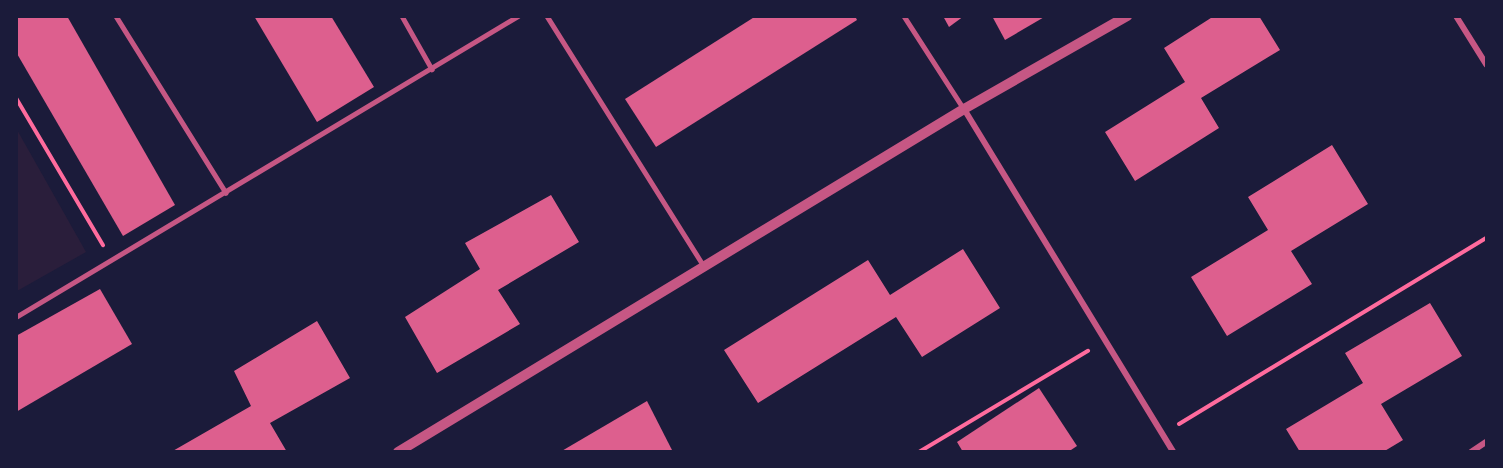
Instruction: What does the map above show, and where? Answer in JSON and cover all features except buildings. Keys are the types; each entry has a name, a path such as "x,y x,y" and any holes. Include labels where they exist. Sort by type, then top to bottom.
{"street":[{"path":"398,452 964,110 1127,16"},
{"path":"1456,16 1486,64"},
{"path":"964,110 1173,452"},
{"path":"1471,452 1486,442"}],"lane":[{"path":"116,16 226,193"},
{"path":"402,16 432,69"},
{"path":"16,317 518,16"},
{"path":"547,16 704,266"},
{"path":"904,16 964,110"}],"path":[{"path":"16,98 112,261"},
{"path":"1163,434 1486,238"},
{"path":"919,452 1105,340"}],"shaded area":[{"path":"16,128 86,252 17,291 16,289"}]}
